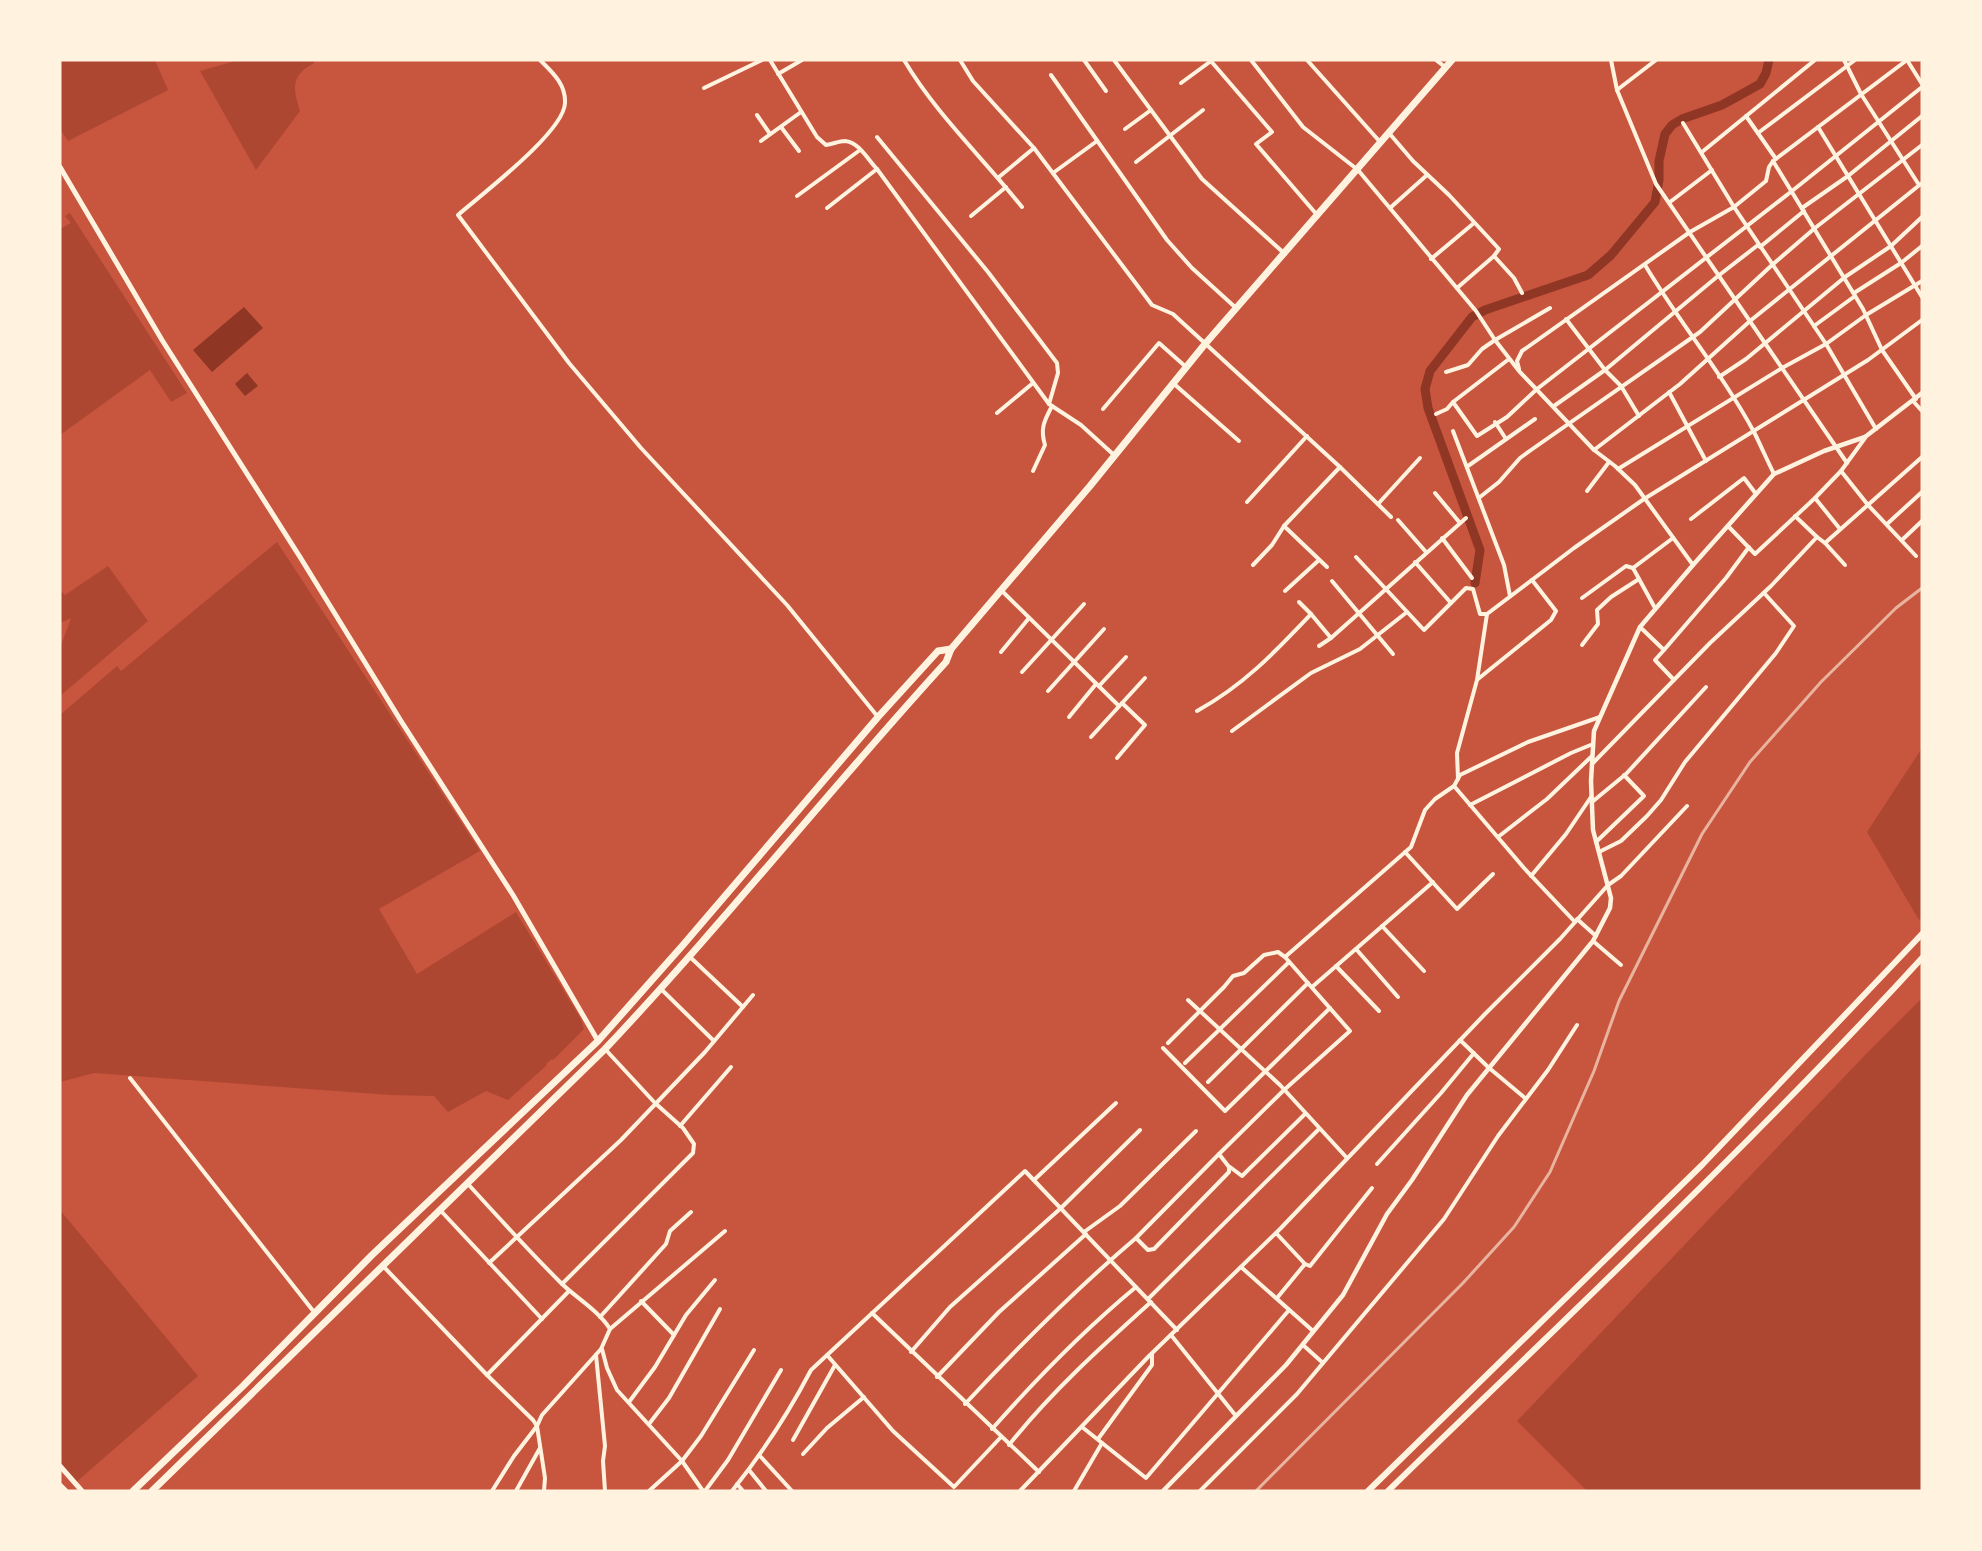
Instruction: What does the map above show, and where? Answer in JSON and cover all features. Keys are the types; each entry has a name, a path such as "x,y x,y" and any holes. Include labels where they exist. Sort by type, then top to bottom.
{"highway":[{"path":"152,1491 441,1211 605,1049 661,989 946,662 951,650 1205,344 1452,60"},
{"path":"133,1491 243,1386 372,1255 597,1041 683,945 878,717 938,651 951,650"},
{"path":"878,717 888,726"},
{"path":"597,1041 605,1049"},
{"path":"459,1174 468,1184"},
{"path":"372,1255 383,1265"}],"main road":[{"path":"60,167 168,349 513,895 597,1041"},
{"path":"1368,1491 1702,1165 1922,934"},
{"path":"1388,1491 1653,1234 1922,958"},
{"path":"60,1466 82,1491"},
{"path":"60,1485 66,1491"}],"street":[{"path":"540,60 561,83 566,102 562,115 546,137 458,215 569,363 641,448 786,605 878,717"},
{"path":"704,88 762,60"},
{"path":"770,60 817,137 826,145 844,141 855,144 860,150 1050,405 1081,425 1114,455"},
{"path":"778,74 802,60"},
{"path":"904,60 962,138 999,177 1022,207"},
{"path":"960,60 973,81 1034,148 1152,305 1173,314 1307,436 1391,517"},
{"path":"1084,60 1106,91"},
{"path":"1114,60 1202,179 1285,254"},
{"path":"1251,60 1303,127 1358,170 1476,311 1519,371 1594,450 1635,485 1693,565"},
{"path":"1307,60 1381,143"},
{"path":"1436,60 1446,68"},
{"path":"1611,60 1617,90 1658,186 1847,463"},
{"path":"1617,90 1656,60"},
{"path":"1702,153 1815,60"},
{"path":"1594,450 1669,392 1750,321 1921,184 1861,94 1844,60"},
{"path":"1758,133 1855,60"},
{"path":"1453,402 1477,436 1495,422 1507,417 1537,389 1792,191 1922,85 1907,60 1775,160 1769,167 1766,181 1734,207 1690,232 1522,351 1517,361 1519,371"},
{"path":"1181,83 1210,61 1272,132 1256,144 1318,216"},
{"path":"1051,75 1167,240 1192,268 1236,309"},
{"path":"1125,129 1151,110"},
{"path":"1136,162 1203,110"},
{"path":"760,141 801,112"},
{"path":"757,116 770,134"},
{"path":"1746,116 1845,277 1866,315 1881,350 1922,411"},
{"path":"1554,406 1605,370 1718,276 1922,116"},
{"path":"1683,123 1746,226 1826,344 1876,429"},
{"path":"781,127 799,151"},
{"path":"1818,127 1922,297"},
{"path":"1389,133 1498,249 1494,256 1457,288"},
{"path":"877,137 988,272 1057,363 1058,373 1041,433 1045,445 1032,471"},
{"path":"1053,173 1097,141"},
{"path":"1480,497 1499,482 1520,458 1693,337 1815,228 1922,145"},
{"path":"999,177 1034,148"},
{"path":"797,196 860,150"},
{"path":"827,208 876,170"},
{"path":"1670,202 1712,170"},
{"path":"1390,208 1427,175"},
{"path":"972,216 1006,187"},
{"path":"1719,377 1746,359 1845,277 1890,246 1922,217"},
{"path":"1431,259 1474,223"},
{"path":"1814,326 1922,246"},
{"path":"1494,256 1514,278 1522,293"},
{"path":"1645,265 1733,399 1774,474"},
{"path":"1618,469 1782,368 1826,344 1866,315 1916,287 1922,281"},
{"path":"1446,372 1468,364 1495,340 1550,308"},
{"path":"1566,320 1605,370 1621,386 1639,416"},
{"path":"1356,557 1424,630 1466,588 1473,589 1480,614 1487,614 1644,499 1843,375 1922,320"},
{"path":"1103,409 1159,343 1186,367"},
{"path":"1436,414 1447,410 1453,402 1509,359"},
{"path":"997,413 1033,383"},
{"path":"1173,383 1239,441"},
{"path":"1669,392 1706,461"},
{"path":"1163,1491 1286,1365 1343,1295 1387,1214 1467,1095 1594,939 1610,908 1611,898 1593,830 1594,731 1640,627 1774,474 1835,447 1865,437 1922,393"},
{"path":"1468,466 1535,419"},
{"path":"1495,422 1506,440"},
{"path":"1454,431 1504,565 1510,596"},
{"path":"1247,502 1307,436"},
{"path":"1728,526 1755,554 1841,471 1865,437"},
{"path":"1825,543 1922,457"},
{"path":"1378,504 1420,458"},
{"path":"1587,491 1609,462"},
{"path":"1253,565 1272,545 1284,526 1340,467"},
{"path":"1841,471 1868,505 1916,556"},
{"path":"1691,519 1744,478 1756,494"},
{"path":"1887,524 1922,492"},
{"path":"1435,493 1460,523"},
{"path":"1815,498 1840,529"},
{"path":"1795,516 1845,565"},
{"path":"1319,646 1331,638 1466,518"},
{"path":"1398,520 1426,552"},
{"path":"1902,540 1922,521"},
{"path":"1284,526 1327,567"},
{"path":"1592,764 1817,537"},
{"path":"1442,538 1472,578"},
{"path":"1633,568 1673,538"},
{"path":"1674,680 1655,660 1726,578 1749,547"},
{"path":"1286,591 1319,560"},
{"path":"1415,562 1451,603"},
{"path":"1582,598 1626,566 1633,568 1656,608"},
{"path":"1582,645 1598,624 1597,610 1611,597 1639,579"},
{"path":"1477,680 1551,620 1556,611 1532,580"},
{"path":"1332,581 1393,654"},
{"path":"1001,591 1098,685 1145,725 1117,758"},
{"path":"1599,852 1622,842 1661,800 1685,762 1782,644 1794,626 1764,593"},
{"path":"1299,602 1331,638"},
{"path":"1022,672 1084,604"},
{"path":"1232,731 1311,673 1360,649 1407,612"},
{"path":"1197,711 1225,696 1258,669 1311,614"},
{"path":"1458,779 1457,753 1477,680 1487,614"},
{"path":"1001,652 1029,618"},
{"path":"1640,627 1664,650"},
{"path":"1048,691 1104,629"},
{"path":"1069,717 1125,657"},
{"path":"1091,737 1145,678"},
{"path":"1531,876 1592,799 1624,775 1706,687"},
{"path":"1285,957 1411,847 1425,810 1435,799 1454,786 1460,775 1527,742 1600,717"},
{"path":"1470,805 1570,753 1593,744"},
{"path":"1498,837 1546,799 1593,756"},
{"path":"1596,842 1644,796 1624,775"},
{"path":"1454,786 1531,876 1621,965"},
{"path":"1020,1491 1152,1353 1276,1233 1560,939 1608,885 1627,870 1687,806"},
{"path":"1405,852 1457,909 1493,874"},
{"path":"1312,987 1432,882"},
{"path":"1382,926 1424,971"},
{"path":"1356,949 1398,997"},
{"path":"965,1404 996,1370 1110,1260 1136,1238 1284,1090 1350,1031 1285,957 1278,952 1264,955 1244,973 1233,976 1168,1043"},
{"path":"690,957 743,1007"},
{"path":"1185,1063 1289,962"},
{"path":"1336,966 1379,1011"},
{"path":"1208,1082 1308,983"},
{"path":"661,989 714,1041"},
{"path":"489,1263 621,1140 714,1041 753,995"},
{"path":"1188,999 1284,1090 1347,1158"},
{"path":"1163,1048 1225,1111 1330,1008"},
{"path":"1200,1491 1296,1394 1444,1220 1525,1098 1548,1070 1576,1025"},
{"path":"1460,1040 1525,1098"},
{"path":"562,1284 693,1153 692,1139 605,1049"},
{"path":"1377,1164 1441,1093 1473,1053"},
{"path":"680,1126 731,1066"},
{"path":"130,1078 314,1312"},
{"path":"1034,1180 1116,1103"},
{"path":"1219,1154 1229,1167 1242,1176 1305,1113"},
{"path":"1009,1445 1075,1370 1149,1301 1319,1129"},
{"path":"911,1352 950,1307 1061,1208 1140,1130"},
{"path":"937,1377 999,1312 1085,1233 1120,1206 1196,1131"},
{"path":"1136,1238 1148,1250 1154,1249 1229,1172 1229,1167"},
{"path":"732,1491 760,1456 790,1412 811,1370 1025,1171 1177,1330"},
{"path":"468,1184 515,1237 610,1329"},
{"path":"1276,1233 1305,1264 1312,1265 1372,1188"},
{"path":"441,1211 542,1319"},
{"path":"600,1317 666,1244 670,1231 691,1212"},
{"path":"492,1491 514,1456 537,1426 542,1415 602,1349 610,1329 725,1231"},
{"path":"1277,1298 1305,1264"},
{"path":"383,1265 533,1420 537,1426 545,1478 544,1491"},
{"path":"1241,1267 1313,1331"},
{"path":"629,1402 655,1367 686,1315 715,1280"},
{"path":"992,1429 1041,1374 1108,1310 1136,1287"},
{"path":"487,1375 569,1291"},
{"path":"641,1301 674,1335"},
{"path":"649,1424 669,1398 720,1309"},
{"path":"1082,1427 1146,1478 1289,1310"},
{"path":"872,1313 1039,1472"},
{"path":"1171,1335 1236,1416"},
{"path":"1303,1345 1323,1364"},
{"path":"602,1349 607,1368 617,1390 682,1461 704,1491 728,1460 781,1370"},
{"path":"649,1491 682,1461 701,1436 754,1350"},
{"path":"1074,1491 1100,1441 1152,1365 1152,1353"},
{"path":"596,1355 605,1446 603,1461 605,1491"},
{"path":"827,1355 894,1431 954,1487"},
{"path":"794,1440 835,1365"},
{"path":"803,1454 827,1428 864,1397"},
{"path":"950,1491 1001,1437"},
{"path":"516,1491 540,1447"},
{"path":"760,1456 792,1491"},
{"path":"749,1470 766,1491"},
{"path":"737,1484 743,1491"}],"shaded area":[{"path":"60,60 155,60 168,90 68,141 60,129"},
{"path":"239,60 314,60 314,63 301,73 295,83 300,111 256,170 200,71"},
{"path":"70,213 187,393 171,402 150,370 60,435 60,229 71,223 65,216"},
{"path":"244,307 263,328 212,372 193,350"},
{"path":"247,373 258,386 245,396 235,384"},
{"path":"277,542 480,851 379,909 417,974 516,912 581,1019 584,1029 508,1100 486,1091 448,1112 434,1096 390,1095 94,1073 60,1082 60,715 117,666 121,671"},
{"path":"108,566 148,621 60,696 60,648 71,618 60,623 60,590 65,595"},
{"path":"1922,748 1922,917 1919,920 1867,832"},
{"path":"1922,998 1922,1491 1587,1491 1517,1421"},
{"path":"60,1210 198,1376 74,1484 60,1465"}],"waterway":[{"path":"1475,583 1480,550 1428,408 1425,389 1430,371 1472,317 1485,310 1588,275 1611,255 1655,202 1659,180 1659,161 1665,134 1672,125 1682,119 1722,105 1760,84 1769,60"}],"railway":[{"path":"1256,1491 1463,1283 1514,1227 1550,1172 1594,1071 1619,1001 1702,834 1750,762 1821,682 1896,608 1922,588"}]}
